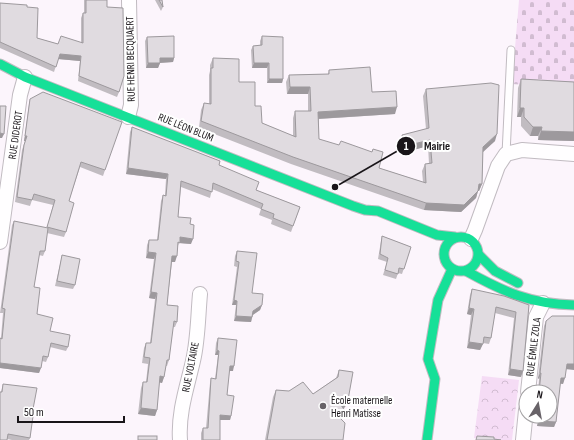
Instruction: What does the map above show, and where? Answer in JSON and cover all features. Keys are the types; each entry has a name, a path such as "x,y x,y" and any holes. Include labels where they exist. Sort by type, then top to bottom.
{"street":[{"name":"RUE HENRI BECQUAERT","path":"128,117 131,105 129,0"},
{"name":"RUE LÉON BLUM","path":"0,64 25,77 365,210 378,211 437,235 455,238"},
{"name":"RUE DIDEROT","path":"0,242 3,196 20,95 25,77"},
{"path":"471,239 476,230 498,166 506,154 522,150 574,154"},
{"name":"RUE LÉON BLUM","path":"365,210 374,219 438,246"},
{"path":"460,236 471,239 476,244 478,249 479,255 477,262 472,268 466,271 452,269 447,264 438,246 460,236"},
{"path":"479,255 495,271 514,282 527,286"},
{"path":"427,440 435,379 428,359 438,300 452,269"},
{"path":"466,271 510,293 543,303 574,305"},
{"name":"RUE VOLTAIRE","path":"180,440 179,432 182,403 194,360 200,294"},
{"name":"RUE ÉMILE ZOLA","path":"529,384 536,316 543,303"},
{"path":"523,440 525,424"}],"lane":[{"path":"506,154 511,50"}],"green space":[{"path":"519,0 574,0 574,88 512,84"},
{"path":"482,376 519,380 512,440 488,440 474,438"}],"building":[{"path":"86,0 107,0 107,7 123,8 124,76 119,92 79,76 81,56 60,54 56,67 0,42 0,3 27,5 27,7 38,8 37,38 58,44 61,36 83,43 83,13 86,13"},
{"path":"159,0 162,0 163,7"},
{"path":"174,36 174,58 160,58 160,63 148,63 147,37"},
{"path":"262,36 283,37 283,79 269,79 269,63 254,63 253,46 262,45"},
{"path":"213,58 239,59 239,82 255,82 255,106 261,106 262,123 296,137 295,111 311,111 310,87 290,87 289,75 329,74 329,70 370,67 372,92 396,91 397,107 318,112 319,139 339,145 341,141 372,152 373,149 383,152 379,168 426,183 425,164 432,163 430,140 405,146 402,135 429,128 426,89 491,83 499,85 497,134 483,147 482,184 479,184 478,191 464,205 426,203 293,157 201,121 204,103 211,104 211,68 213,68"},
{"path":"521,79 574,82 574,132 541,131 542,127 533,127 524,117 524,108 520,108"},
{"path":"43,92 122,122 105,170 81,162 69,201 74,203 66,232 47,227 55,200 34,194 32,200 17,197 24,145 27,136 25,136 30,99"},
{"path":"0,106 6,106 4,134 0,133"},
{"path":"132,127 220,161 219,165 259,182 256,190 300,207 293,226 273,218 274,214 261,209 263,204 213,183 212,192 181,181 178,217 191,218 190,224 194,225 193,239 180,237 177,256 172,256 167,305 178,306 177,322 174,321 169,360 167,360 164,377 160,376 157,410 141,408 143,382 147,382 150,358 144,357 146,343 151,343 157,293 151,292 156,253 148,252 149,240 158,240 163,195 166,196 168,174 128,168"},
{"path":"14,221 48,228 45,251 40,251 34,287 40,288 37,314 53,318 50,331 70,335 68,347 51,343 48,357 43,356 41,368 0,363 0,338 2,339 5,309 2,308"},
{"path":"382,236 411,247 404,269 399,268 398,274 385,270 388,258 380,254"},
{"path":"237,251 257,253 252,293 263,294 262,305 253,311 252,317 236,316 237,301 234,300 239,262 236,261"},
{"path":"62,255 80,259 75,285 57,281"},
{"path":"472,289 504,296 529,305 523,371 510,369 516,312 496,307 491,338 484,337 483,344 469,342 474,309 469,308"},
{"path":"552,316 574,316 574,364 567,364 565,378 561,378 558,404 558,384 540,384 546,321"},
{"path":"218,338 237,340 234,366 230,366 227,395 234,396 231,416 220,415 220,440 203,440 203,428 208,428 211,378 216,379 219,351 217,350"},
{"path":"339,370 353,372 348,400 341,405 345,411 339,417 345,423 343,440 267,440 276,390 289,391 303,382 313,394 338,377"},
{"path":"3,384 37,388 30,438 8,434 7,440 0,440 0,392 2,392"},
{"path":"138,436 157,436 157,440 138,440"},
{"path":"477,436 494,437 494,439 501,440 476,440"}],"traffic: fast":[{"path":"0,64 25,77 353,206 365,210 378,211 437,235 455,237"},
{"path":"464,237 471,239 476,244 478,254 476,264 471,269 458,271 451,269 446,264 444,251 446,244 451,239 464,237"},
{"path":"479,255 495,271 518,283"},
{"path":"427,440 435,379 428,359 438,300 452,269"},
{"path":"466,271 518,296 544,302 574,305"}],"place":[{"name":"Mairie","path":"335,187"},
{"name":"École maternelle Henri Matisse","path":"323,406"}]}
